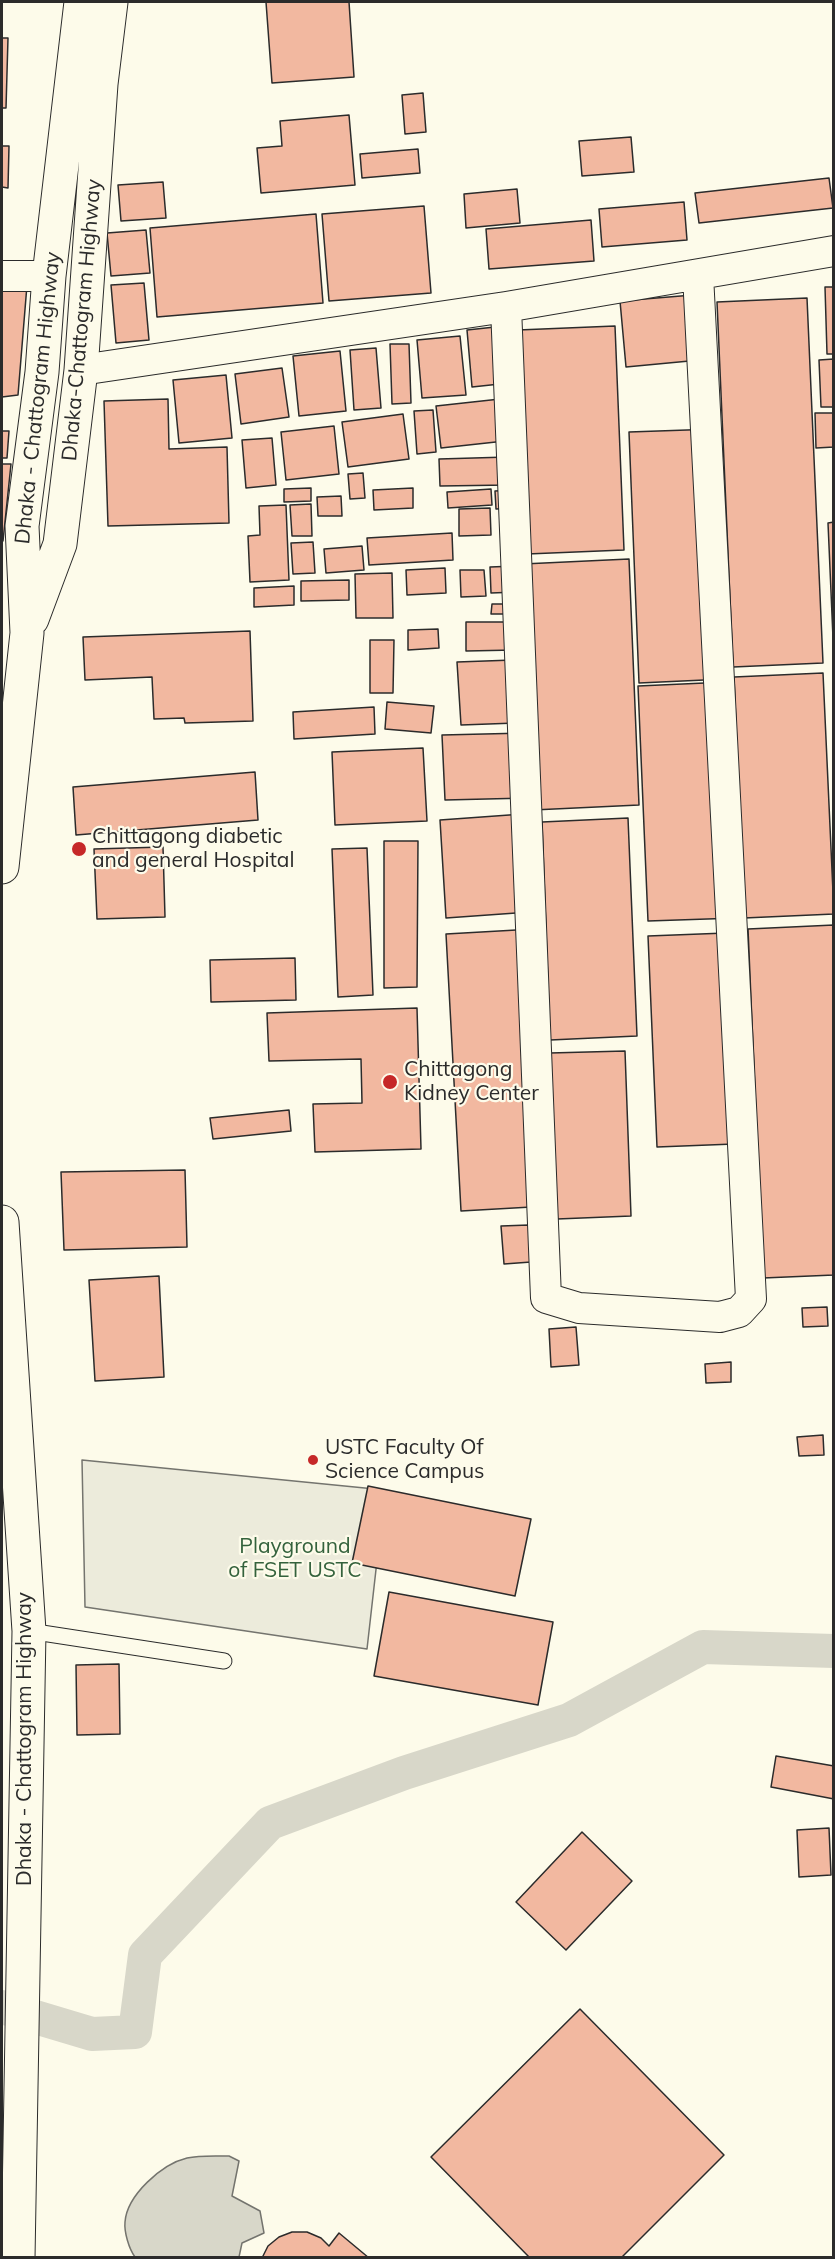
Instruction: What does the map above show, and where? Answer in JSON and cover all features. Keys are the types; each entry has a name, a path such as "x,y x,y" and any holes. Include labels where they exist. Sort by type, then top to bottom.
{"highway":[{"name":"Dhaka - Chattogram Highway","path":"2,867 27,633 22,526 42,372 49,276 81,2"},
{"name":"Dhaka-Chattogram Highway","path":"27,633 60,544 81,370 100,84 111,2"},
{"name":"Dhaka - Chattogram Highway","path":"2,1222 9,1441 29,1631 22,2000 15,2054 18,2258"}],"street":[{"path":"81,370 506,307 834,251"},
{"path":"506,307 546,1298 579,1308 720,1317 739,1312 751,1299 698,275"},
{"path":"2,276 49,276"}],"lane":[{"path":"29,1631 225,1661"}],"green space":[{"name":"Playground of FSET USTC","path":"82,1460 385,1490 367,1649 85,1607"}],"shaded area":[{"path":"203,2156 229,2156 239,2161 232,2196 260,2211 264,2233 242,2243 239,2257 135,2257 127,2240 125,2222 132,2201 147,2182 177,2161"}],"building":[{"path":"266,2 349,2 354,77 272,83"},
{"path":"2,38 8,38 6,108 2,108"},
{"path":"423,93 426,132 405,134 402,95"},
{"path":"349,115 355,185 261,193 257,148 282,146 280,121"},
{"path":"631,137 634,172 582,176 579,141"},
{"path":"2,146 9,146 8,188 2,187"},
{"path":"418,149 420,173 362,178 360,154"},
{"path":"829,178 833,208 699,223 695,193"},
{"path":"163,182 166,218 121,221 118,185"},
{"path":"517,189 520,223 466,228 464,194"},
{"path":"684,202 687,240 602,247 599,209"},
{"path":"424,206 431,293 329,301 322,214"},
{"path":"316,214 323,303 157,317 150,228"},
{"path":"591,220 594,261 489,269 486,229"},
{"path":"146,230 150,273 111,276 107,233"},
{"path":"144,283 149,340 116,343 111,285"},
{"path":"2,285 27,285 18,395 2,397"},
{"path":"825,287 834,287 834,354 827,354"},
{"path":"693,295 700,360 626,367 620,301"},
{"path":"807,298 823,663 733,667 717,302"},
{"path":"615,326 624,550 527,554 518,330"},
{"path":"495,327 500,384 472,387 467,330"},
{"path":"460,336 466,395 422,398 417,340"},
{"path":"390,344 409,344 411,403 392,404"},
{"path":"376,348 381,408 354,410 350,350"},
{"path":"340,351 346,411 299,416 293,356"},
{"path":"834,359 834,407 821,407 819,360"},
{"path":"282,368 289,417 241,424 235,374"},
{"path":"226,375 232,438 179,443 173,380"},
{"path":"168,399 169,449 227,447 229,523 108,526 104,401"},
{"path":"500,399 505,441 441,448 436,406"},
{"path":"433,410 436,452 417,454 414,411"},
{"path":"815,413 834,413 834,447 816,448"},
{"path":"403,414 409,459 348,467 342,422"},
{"path":"334,426 339,474 286,480 281,432"},
{"path":"716,429 726,679 639,683 629,432"},
{"path":"2,431 9,431 7,458 2,458"},
{"path":"272,438 276,485 246,488 242,440"},
{"path":"508,457 509,485 440,486 439,459"},
{"path":"2,464 11,464 3,541 2,541"},
{"path":"363,473 365,498 350,499 348,474"},
{"path":"311,488 311,501 284,502 284,489"},
{"path":"413,488 413,508 374,510 373,490"},
{"path":"491,489 492,505 448,508 447,492"},
{"path":"513,490 514,508 496,509 495,491"},
{"path":"341,496 342,516 318,516 317,497"},
{"path":"311,504 312,536 292,536 290,505"},
{"path":"286,505 289,580 250,582 248,536 260,535 259,506"},
{"path":"490,508 491,535 459,536 459,509"},
{"path":"834,522 834,638 833,638 828,523"},
{"path":"452,533 453,560 369,565 367,538"},
{"path":"313,542 315,573 293,574 291,543"},
{"path":"362,546 364,570 326,573 324,549"},
{"path":"629,559 639,805 533,810 523,564"},
{"path":"516,566 517,592 491,593 490,567"},
{"path":"445,568 446,593 407,595 406,570"},
{"path":"460,570 484,570 486,596 461,597"},
{"path":"392,573 393,618 356,618 355,574"},
{"path":"349,580 349,600 301,601 301,581"},
{"path":"294,586 294,605 254,607 254,588"},
{"path":"492,604 518,604 518,614 491,614"},
{"path":"466,622 515,622 515,650 466,651"},
{"path":"438,629 439,648 408,650 408,630"},
{"path":"250,631 253,721 185,723 184,718 154,719 152,677 85,680 83,637"},
{"path":"370,640 394,640 393,693 370,693"},
{"path":"513,660 516,723 461,725 457,662"},
{"path":"823,673 834,914 744,918 734,677"},
{"path":"727,682 737,918 648,921 638,686"},
{"path":"387,702 434,706 431,733 385,729"},
{"path":"374,707 375,734 294,739 293,712"},
{"path":"526,733 528,798 445,800 442,735"},
{"path":"423,748 427,821 335,825 332,752"},
{"path":"255,772 258,820 76,835 73,787"},
{"path":"523,814 530,912 446,918 440,820"},
{"path":"628,818 637,1036 550,1040 542,822"},
{"path":"384,841 418,841 417,987 384,988"},
{"path":"163,847 165,917 97,919 94,849"},
{"path":"367,848 373,995 338,997 332,849"},
{"path":"834,925 834,1275 763,1278 748,929"},
{"path":"534,929 549,1206 461,1211 446,934"},
{"path":"726,933 734,1144 657,1147 648,936"},
{"path":"295,958 296,1000 211,1002 210,960"},
{"name":"Chittagong Kidney Center","path":"417,1008 421,1149 315,1152 313,1104 362,1103 361,1059 269,1061 267,1013"},
{"path":"625,1051 631,1216 557,1219 550,1053"},
{"path":"289,1110 291,1131 213,1139 210,1118"},
{"path":"185,1170 187,1247 64,1250 61,1172"},
{"path":"529,1225 531,1262 504,1264 501,1226"},
{"path":"159,1276 164,1377 95,1381 89,1280"},
{"path":"827,1307 828,1326 803,1327 802,1308"},
{"path":"576,1327 579,1365 551,1367 549,1329"},
{"path":"731,1362 731,1382 706,1383 705,1364"},
{"path":"823,1435 824,1455 799,1456 797,1437"},
{"path":"368,1486 531,1519 515,1596 352,1563"},
{"path":"389,1592 553,1622 538,1705 374,1676"},
{"path":"119,1664 120,1734 77,1735 76,1665"},
{"path":"776,1756 834,1766 834,1799 771,1787"},
{"path":"829,1828 831,1875 799,1877 797,1830"},
{"path":"582,1832 632,1881 566,1950 516,1902"},
{"path":"580,2009 724,2155 621,2258 530,2258 431,2157"},
{"path":"292,2232 307,2232 321,2238 329,2246 339,2233 369,2258 262,2258 268,2246 279,2237"}],"waterway":[{"path":"2,2007 92,2034 135,2032 145,1955 270,1823 404,1773 569,1720 703,1647 834,1651"}],"place":[{"name":"Chittagong diabetic and general Hospital","path":"79,849"},
{"name":"Chittagong Kidney Center","path":"390,1082"},
{"name":"USTC Faculty Of Science Campus","path":"313,1460"}]}
